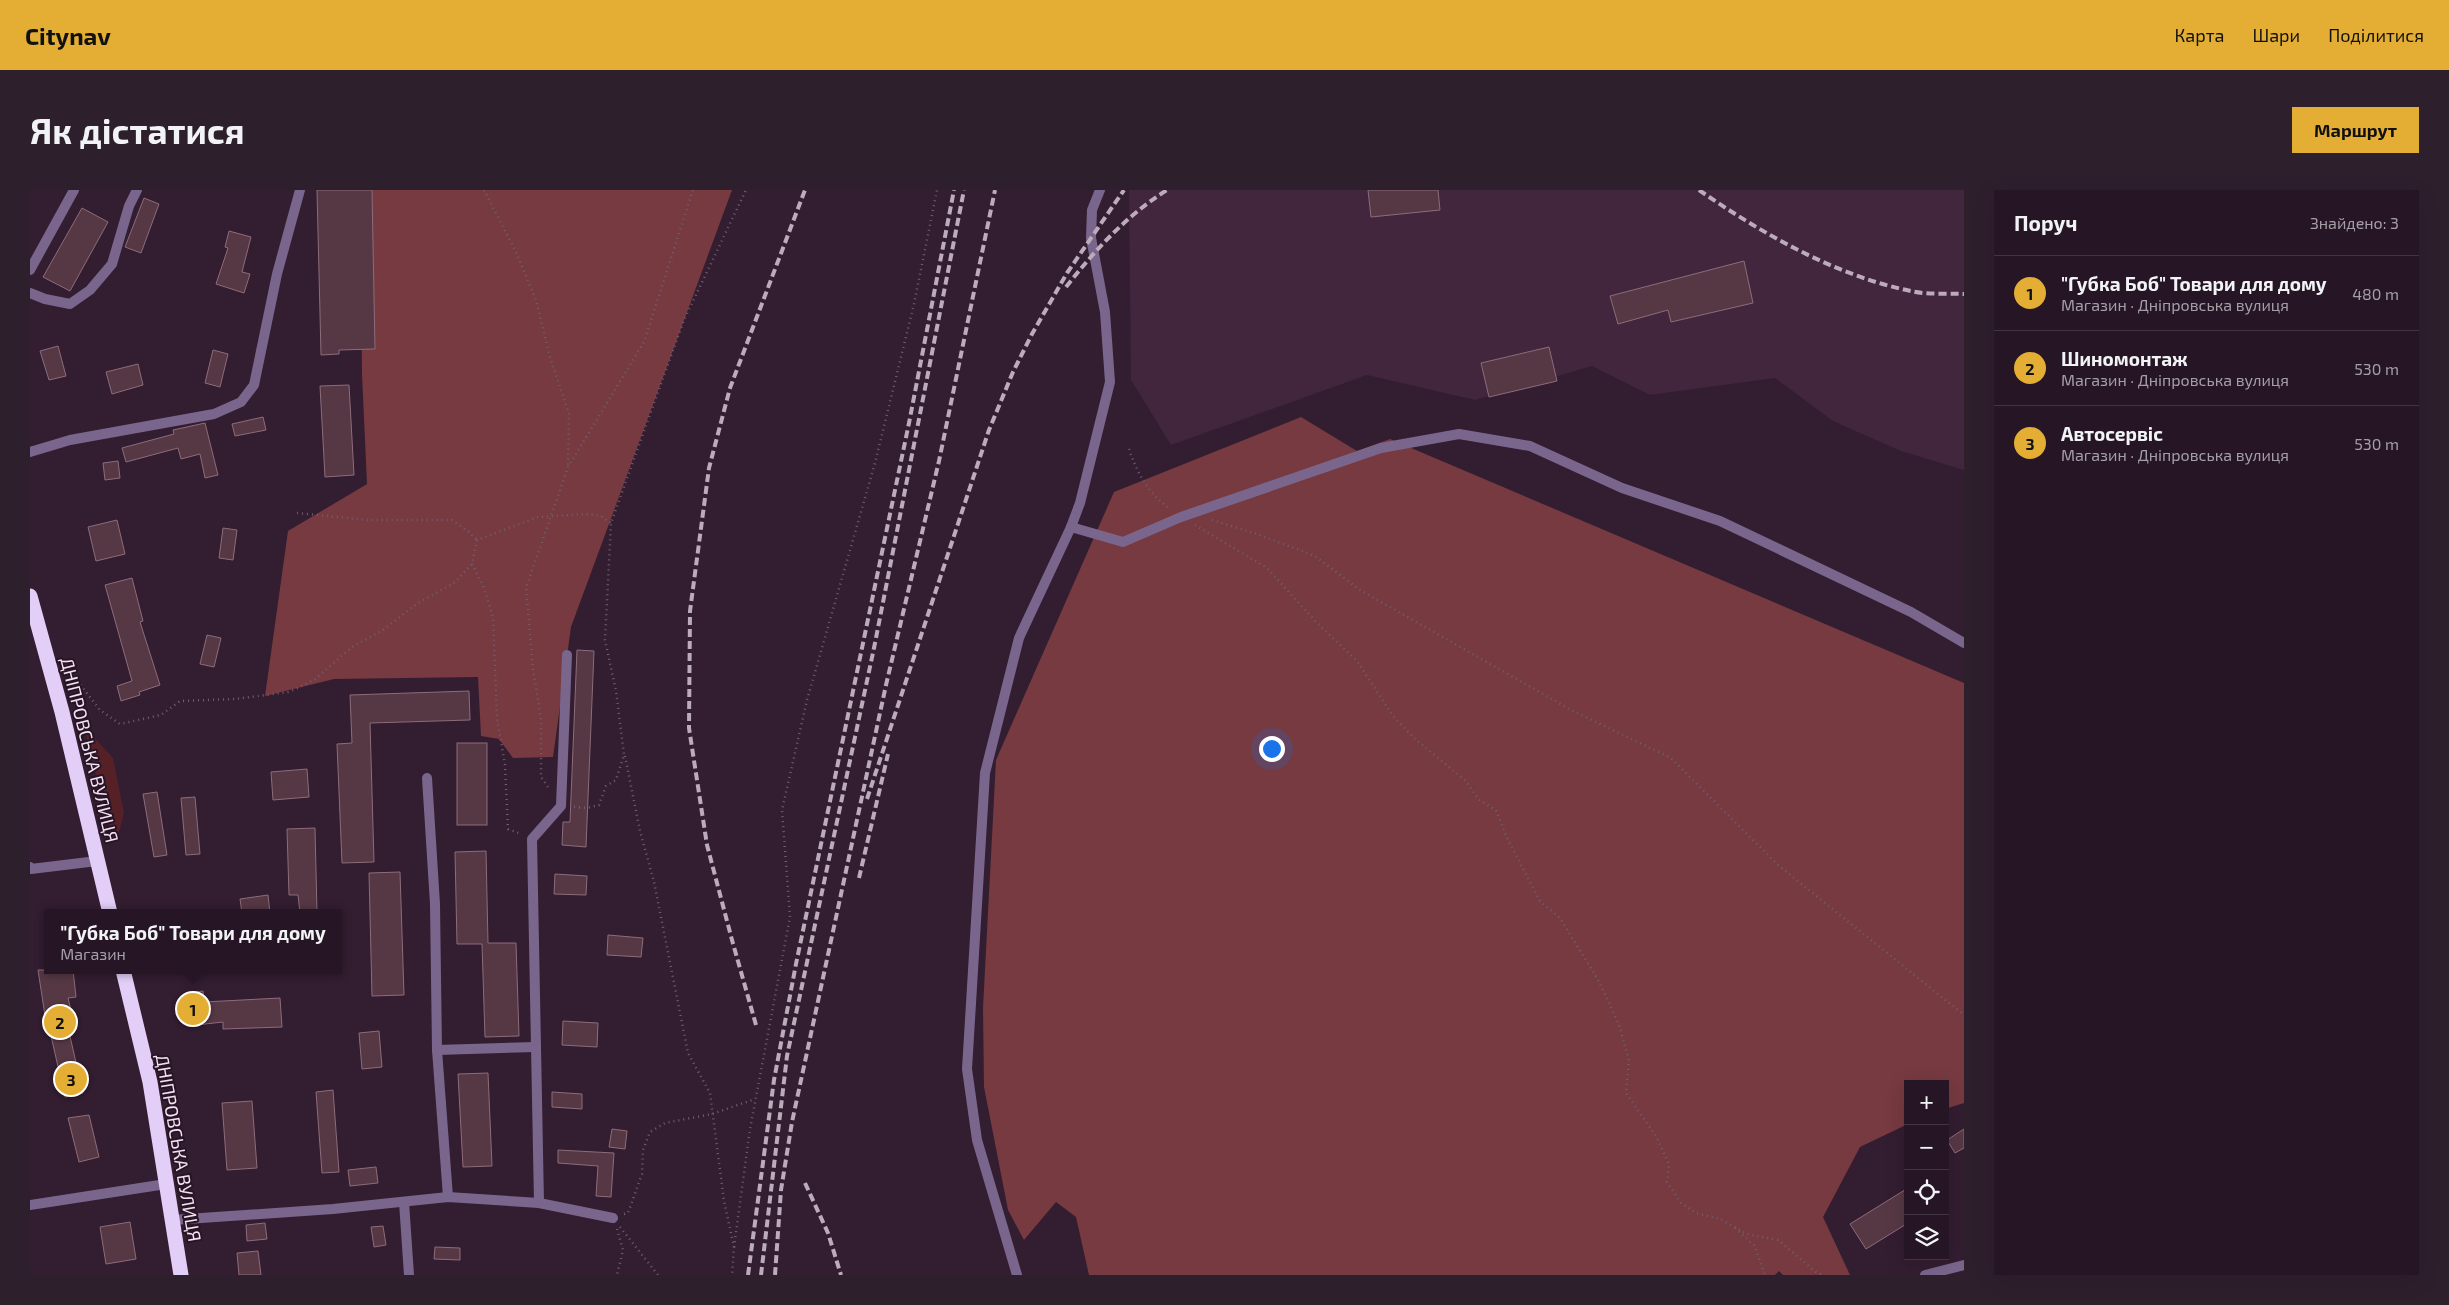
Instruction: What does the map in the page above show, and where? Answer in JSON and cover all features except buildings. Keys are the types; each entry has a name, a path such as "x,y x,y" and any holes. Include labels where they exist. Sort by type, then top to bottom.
{"highway":[{"name":"ДНІПРОВСЬКА ВУЛИЦЯ","path":"30,596 62,712 109,909"},
{"name":"ДНІПРОВСЬКА ВУЛИЦЯ","path":"124,974 150,1082 181,1275"}],"street":[{"path":"30,270 74,190"},
{"path":"30,293 45,299 70,304 90,290 112,264 129,206 137,190"},
{"path":"30,452 70,440 214,414 241,402 254,385 277,274 300,190"},
{"path":"1017,1275 977,1140 967,1068 984,773 1019,638 1071,527 1080,502 1110,382 1105,312 1091,238 1092,210 1100,190"},
{"path":"1071,527 1123,542 1181,517 1381,448 1459,434 1530,446 1622,488 1720,522 1911,612 1964,643"},
{"path":"539,1202 532,839 561,806 567,655"},
{"path":"427,778 436,904 438,1050 448,1197"},
{"path":"30,867 31,869 97,861"},
{"path":"438,1050 536,1048"},
{"path":"30,1205 166,1184"},
{"path":"172,1220 333,1209 448,1197 539,1202 613,1218"},
{"path":"404,1202 409,1275"},
{"path":"1925,1275 1964,1265"}],"path":[{"path":"484,190 515,250 536,300 550,357 569,414 568,467"},
{"path":"624,755 616,780 606,786 599,806 587,808 561,806 542,777 541,718 533,669 526,588 568,467 644,342 693,190"},
{"path":"734,1247 724,1201 710,1093 688,1053 654,882 640,831 624,755 616,691 605,640 611,523 684,320 746,190"},
{"path":"732,1275 734,1247 755,1099 790,917 782,810 807,700 875,463 914,304 937,190"},
{"path":"1129,449 1137,474 1162,503 1181,517 1267,568 1305,612 1357,661 1393,716 1415,739 1466,781 1478,799 1496,810 1507,838 1540,901 1560,918 1597,978 1608,1000 1620,1028 1629,1060 1626,1093 1656,1136 1669,1164 1667,1182 1681,1203 1696,1213 1720,1219 1747,1234 1778,1240 1816,1272 1823,1275"},
{"path":"297,514 368,520 452,520 477,540"},
{"path":"477,540 538,517 593,515 601,516 611,523"},
{"path":"1181,517 1211,520 1257,534 1314,556 1360,590 1571,710 1671,758 1778,865 1964,1015"},
{"path":"60,657 100,710 120,724 160,715 180,701 236,700 288,692 314,680 352,647 383,630 418,604 454,583 472,564 477,540"},
{"path":"472,564 483,585 493,617 498,718 505,765 508,829 532,839"},
{"path":"613,1218 628,1213 634,1201 642,1174 643,1150 650,1132 665,1123 712,1114 755,1099"},
{"path":"613,1218 623,1250 617,1275"},
{"path":"613,1218 658,1275"},
{"path":"1732,1226 1754,1246 1765,1275"}],"shaded area":[{"path":"360,190 732,190 571,627 553,757 513,758 499,739 481,736 478,677 334,679 265,696 288,531 367,484 362,374"},
{"path":"1129,190 1964,190 1964,470 1901,451 1833,421 1775,378 1650,395 1592,366 1475,400 1367,375 1171,445 1131,380"},
{"path":"1301,417 1357,451 1390,439 1964,683 1964,1103 1949,1108 1949,1080 1904,1080 1904,1126 1860,1147 1823,1217 1850,1275 1783,1275 1779,1271 1775,1275 1089,1275 1076,1217 1056,1202 1024,1240 1008,1210 984,1087 983,1008 996,760 1114,492"},
{"path":"85,732 90,733 113,758 124,813 117,840 113,841"}],"railway":[{"path":"756,1025 707,845 689,728 690,611 709,468 730,388 805,190"},
{"path":"748,1275 774,1080 796,964 909,423 954,190"},
{"path":"761,1275 787,1056 874,648 964,190"},
{"path":"775,1275 781,1190 792,1122 886,685 939,461 995,190"},
{"path":"867,799 989,430 1013,372 1032,334 1067,273 1124,190"},
{"path":"1066,287 1112,234 1138,211 1167,190"},
{"path":"1699,190 1774,237 1827,264 1855,275 1917,292 1964,294"},
{"path":"859,878 888,754"},
{"path":"805,1183 828,1233 841,1275"}],"place":[{"name":"\"Губка Боб\" Товари для дому","path":"193,1009"},
{"name":"Шиномонтаж","path":"60,1022"},
{"name":"Автосервіс","path":"71,1079"}]}
